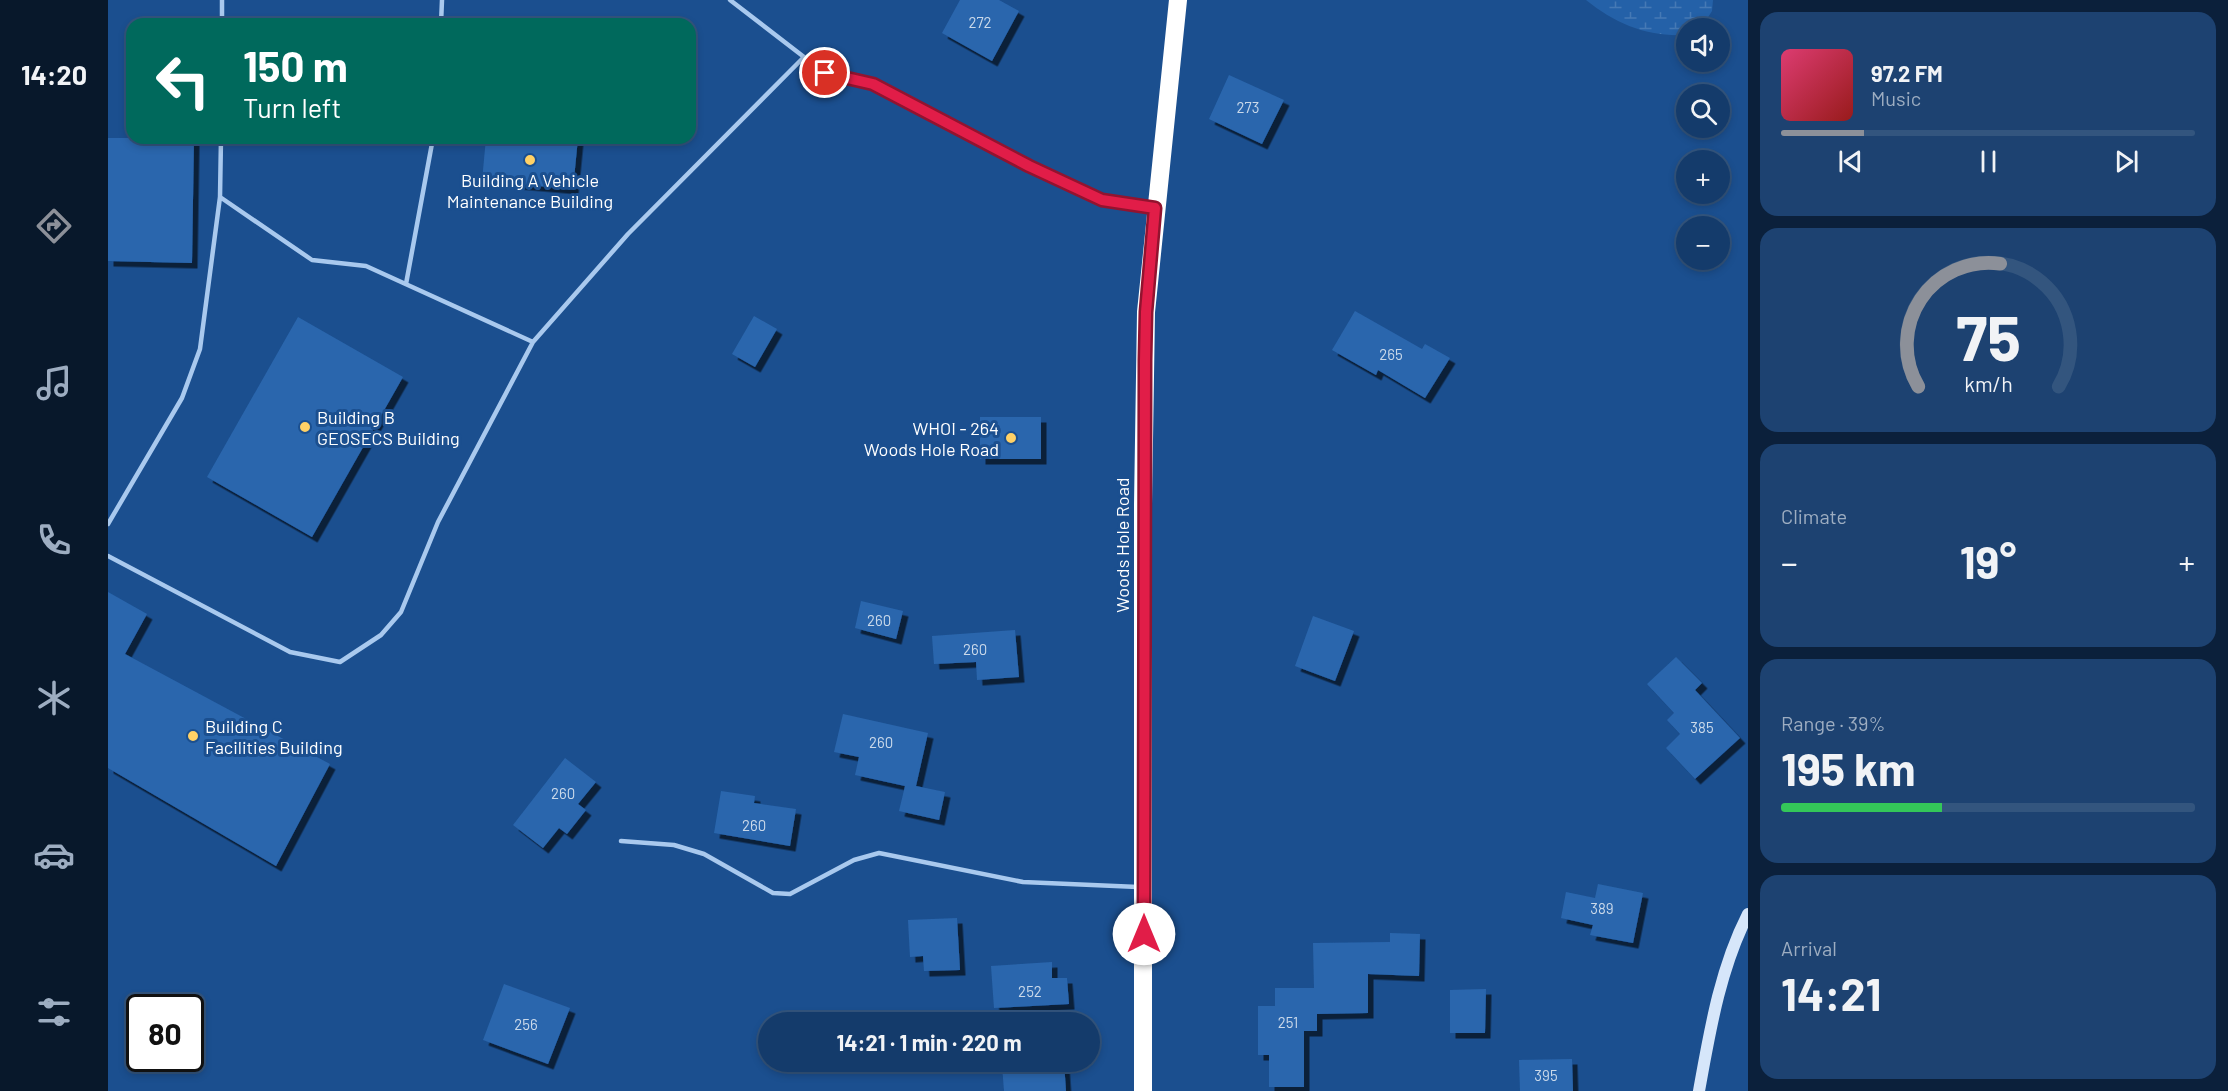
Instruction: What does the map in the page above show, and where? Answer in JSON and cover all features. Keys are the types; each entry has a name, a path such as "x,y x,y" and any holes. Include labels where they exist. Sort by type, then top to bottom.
{"highway":[{"name":"Woods Hole Road","path":"1143,1091 1146,312 1178,0"}],"main road":[{"path":"1699,1091 1719,991 1748,914"}],"lane":[{"path":"222,0 222,18"},
{"path":"441,18 442,0"},
{"path":"730,0 825,73 873,84 1029,166 1102,200 1155,208"},
{"path":"108,556 290,652 340,662 381,635 401,612 438,522 533,342 628,234 804,57"},
{"path":"108,524 182,398 200,349 220,197 221,144"},
{"path":"406,284 432,144"},
{"path":"220,197 312,260 366,266 533,342"},
{"path":"621,841 674,845 704,854 773,893 790,894 854,860 879,853 1023,882 1144,887"}],"green space":[{"path":"1586,0 1713,0 1712,11 1707,18 1676,18 1676,35 1658,34 1633,27"}],"building":[{"path":"960,0 999,0 1019,11 992,61 942,33"},
{"path":"1229,75 1284,100 1262,144 1209,119"},
{"path":"108,138 126,138 126,144 194,144 192,263 108,261"},
{"name":"Building A Vehicle Maintenance Building","path":"485,144 577,144 573,189 482,181"},
{"path":"1355,311 1422,349 1425,344 1450,358 1425,398 1378,370 1376,375 1332,350"},
{"path":"754,316 777,329 755,367 732,354"},
{"name":"Building B GEOSECS Building","path":"298,317 403,377 312,537 207,477"},
{"name":"WHOI - 264 Woods Hole Road","path":"980,417 1041,417 1041,459 980,459"},
{"name":"Building C Facilities Building","path":"108,592 147,614 125,654 330,764 276,866 108,768"},
{"path":"861,601 903,611 896,639 855,628"},
{"path":"1313,616 1354,631 1335,681 1295,666"},
{"path":"1015,630 1019,677 977,680 976,662 934,664 932,636"},
{"path":"1676,657 1702,683 1695,690 1740,738 1695,779 1666,748 1680,734 1667,720 1674,713 1647,684"},
{"path":"843,714 928,733 916,786 945,792 939,820 899,811 905,786 855,775 859,757 834,752"},
{"path":"565,758 596,782 578,804 586,810 567,834 559,828 543,848 513,825"},
{"path":"721,791 755,796 754,803 796,809 790,846 714,833"},
{"path":"1598,884 1643,893 1633,943 1590,935 1593,925 1561,918 1566,892 1595,898"},
{"path":"957,918 960,970 924,971 923,956 910,957 908,920"},
{"path":"1390,933 1420,934 1419,976 1368,974 1368,1013 1317,1014 1317,1031 1304,1031 1304,1087 1269,1087 1269,1055 1258,1055 1258,1006 1275,1006 1275,988 1314,988 1313,943 1390,942"},
{"path":"1052,962 1052,978 1067,978 1069,1004 994,1008 991,966"},
{"path":"504,984 570,1008 548,1064 483,1040"},
{"path":"1486,989 1485,1033 1450,1033 1450,990"},
{"path":"1572,1059 1573,1091 1520,1091 1519,1060"},
{"path":"1003,1072 1065,1072 1066,1091 1004,1091"}],"place":[{"name":"Building A Vehicle Maintenance Building","path":"530,160"},
{"name":"Building B GEOSECS Building","path":"305,427"},
{"name":"WHOI - 264 Woods Hole Road","path":"1011,438"},
{"name":"Building C Facilities Building","path":"193,736"}],"route":[{"path":"825,73 873,84 1029,166 1102,200 1155,208 1146,312 1145,360 1144,934"}]}
